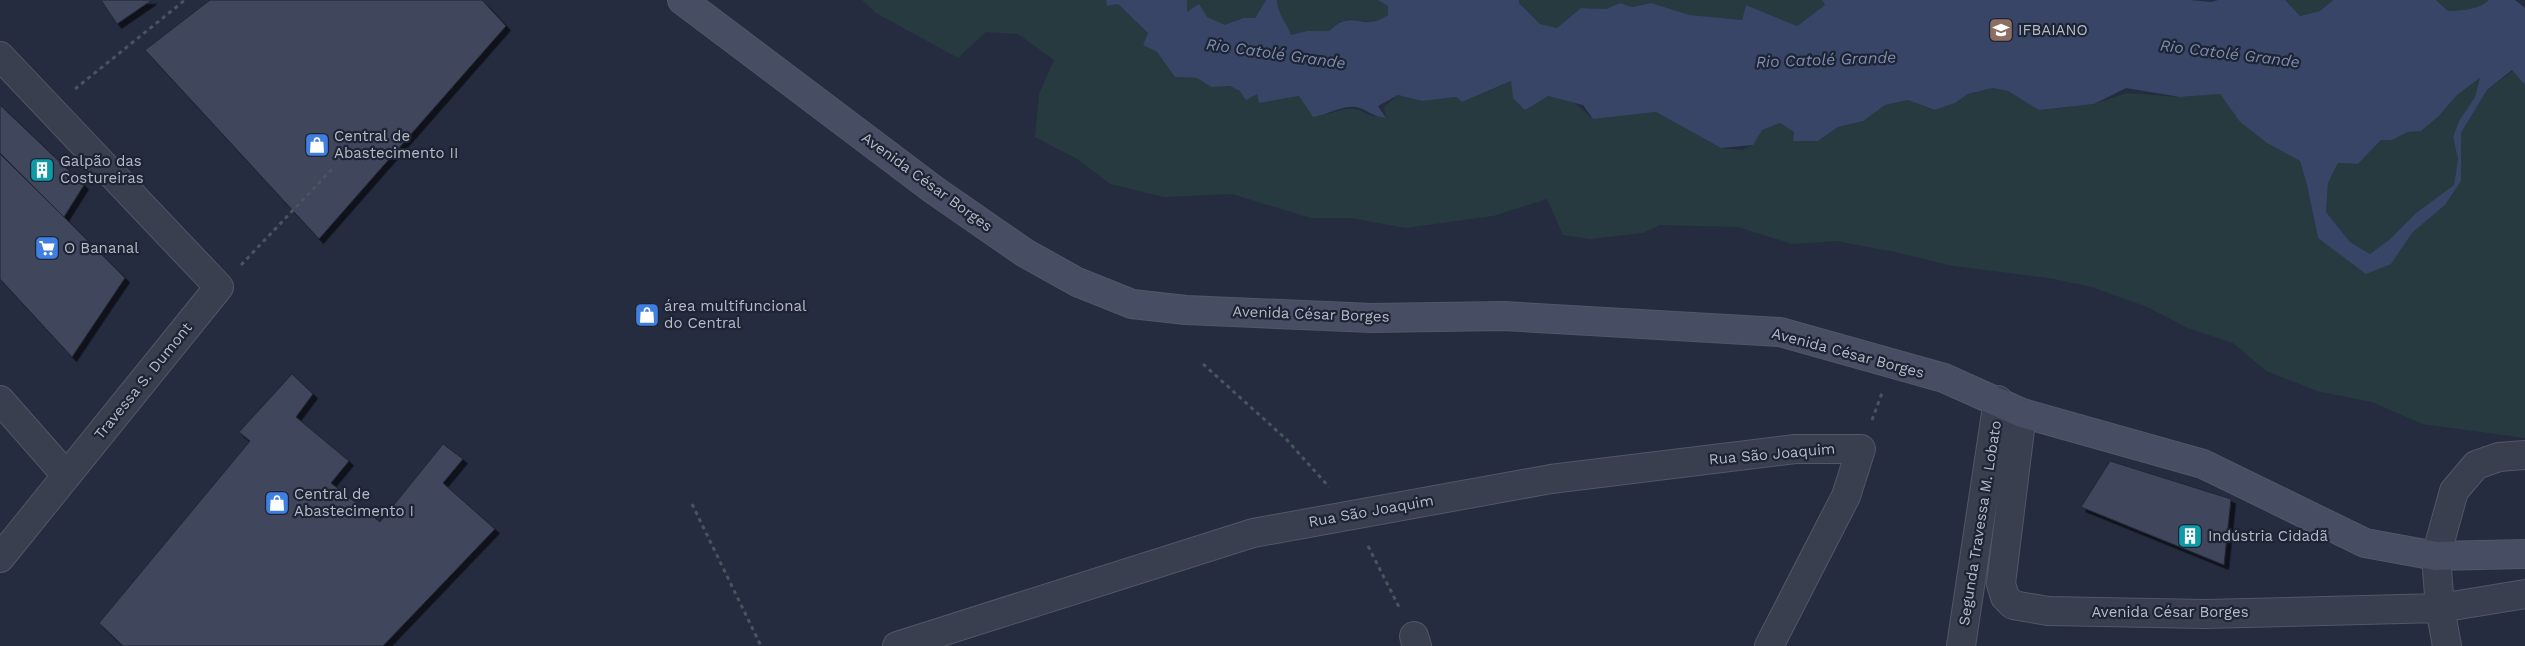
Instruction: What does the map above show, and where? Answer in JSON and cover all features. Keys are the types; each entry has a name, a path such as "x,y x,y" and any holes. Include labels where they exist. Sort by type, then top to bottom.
{"street":[{"name":"Avenida César Borges","path":"682,0 934,190 1025,253 1077,282 1132,304 1186,310 1372,318 1503,316 1780,332 1944,378 2010,407 2203,464 2365,543 2436,556 2525,554"},
{"path":"0,56 52,108 220,287"},
{"name":"Travessa S. Dumont","path":"0,558 220,287"},
{"path":"0,400 66,475"},
{"name":"Avenida César Borges","path":"2010,407 2002,584 2005,597 2013,606 2048,612 2205,614 2440,608 2525,594"},
{"name":"Segunda Travessa M. Lobato","path":"1961,646 2010,407"},
{"path":"1769,646 1846,496 1861,448"},
{"name":"Rua São Joaquim","path":"896,646 1252,533 1571,477 1795,449 1861,448"},
{"path":"2447,646 2440,608 2436,556 2454,491 2476,465 2499,457 2525,455"}],"path":[{"path":"52,108 185,0"},
{"path":"220,287 334,167"},
{"path":"1203,364 1286,439 1352,514 1416,641"},
{"path":"1861,448 1893,365"},
{"path":"692,504 761,646"}],"shaded area":[{"path":"862,0 1106,0 1107,6 1118,4 1148,33 1143,45 1157,52 1175,77 1197,78 1211,87 1230,86 1240,91 1257,94 1259,103 1299,96 1328,114 1340,110 1354,109 1376,117 1386,118 1384,107 1398,95 1422,101 1456,97 1462,102 1512,81 1548,96 1575,103 1593,119 1656,112 1721,148 1742,150 1753,145 1762,129 1780,123 1794,132 1793,141 1818,141 1838,127 1863,120 1885,105 1908,100 1935,110 1955,103 1968,94 1994,88 2008,91 2040,110 2094,104 2127,93 2180,97 2220,94 2240,122 2267,143 2300,161 2318,238 2391,264 2412,233 2445,205 2461,181 2461,133 2487,90 2525,62 2525,438 2422,424 2372,402 2317,391 2266,371 2233,343 2188,328 2147,307 2092,287 2049,278 1953,266 1895,252 1836,241 1792,244 1738,227 1660,225 1643,233 1590,239 1563,235 1547,199 1493,216 1405,228 1351,218 1311,218 1232,194 1164,197 1110,184 1079,160 1035,137 1039,94 1054,60 1018,34 986,32 958,58 876,13"},
{"path":"1187,0 1266,0 1255,18 1243,18 1225,26 1207,17 1187,12"},
{"path":"1277,0 1378,0 1388,5 1388,15 1379,20 1344,21 1329,31 1307,31 1291,35 1277,5"},
{"path":"1519,0 1822,0 1825,5 1797,26 1746,5 1742,20 1690,15 1651,3 1632,7 1620,3 1606,9 1581,8 1557,28 1540,24 1519,3"},
{"path":"2285,0 2333,0 2320,11 2300,16"},
{"path":"2436,0 2489,0 2475,8 2448,11"},
{"path":"2481,78 2475,97 2459,121 2453,137 2458,159 2454,185 2416,213 2389,240 2370,254 2350,242 2326,212 2328,183 2338,163 2358,164 2381,140 2392,140 2408,132 2421,131 2439,116 2457,95"}],"water":[{"name":"Rio Catolé Grande","path":"1106,0 1187,0 1187,12 1199,4 1207,17 1225,25 1243,18 1255,18 1266,0 1277,0 1277,5 1291,35 1307,31 1329,31 1344,21 1371,22 1379,20 1388,15 1388,6 1378,0 1519,0 1519,3 1540,24 1557,28 1581,8 1606,9 1620,3 1632,7 1651,3 1690,15 1742,20 1746,5 1797,26 1825,5 1822,0 2189,0 2211,2 2218,0 2285,0 2300,16 2320,11 2333,0 2436,0 2448,11 2475,8 2489,0 2515,0 2525,8 2525,85 2512,70 2487,90 2461,133 2461,181 2445,205 2412,233 2391,264 2366,274 2318,238 2300,161 2267,143 2240,122 2220,94 2180,97 2126,88 2094,104 2039,110 2008,91 1993,88 1968,94 1955,103 1935,110 1908,100 1885,105 1863,121 1838,127 1818,141 1793,141 1794,132 1780,123 1762,130 1753,145 1721,148 1656,112 1593,119 1583,105 1548,96 1525,110 1513,98 1511,81 1462,102 1456,97 1422,101 1398,95 1378,106 1386,118 1356,107 1340,109 1313,117 1299,96 1259,103 1257,94 1246,100 1240,91 1230,86 1211,87 1197,78 1175,77 1157,52 1143,45 1148,33 1118,4 1107,6","holes":["2480,78 2475,97 2459,121 2453,137 2458,159 2454,185 2416,213 2389,240 2370,254 2350,242 2326,212 2328,183 2338,163 2358,164 2381,140 2392,140 2408,132 2421,131 2439,116 2457,95"]}],"building":[{"path":"101,0 152,0 117,24"},
{"name":"Central de Abastecimento II","path":"210,0 482,0 506,26 319,239 145,50"},
{"name":"Galpão das Costureiras","path":"0,105 84,185 64,217 0,154"},
{"name":"O Bananal","path":"0,153 125,278 72,357 0,279"},
{"name":"Central de Abastecimento I","path":"292,374 313,394 296,417 349,461 331,483 380,522 443,444 463,459 443,483 495,529 383,646 123,646 99,623 250,441 239,432"},
{"name":"Indústria Cidadã","path":"2110,461 2231,499 2224,565 2081,507"}],"place":[{"name":"IFBAIANO","path":"2001,30"},
{"name":"Central de Abastecimento II","path":"317,145"},
{"name":"Galpão das Costureiras","path":"42,170"},
{"name":"O Bananal","path":"47,248"},
{"name":"área multifuncional do Central","path":"647,315"},
{"name":"Central de Abastecimento I","path":"277,503"},
{"name":"Indústria Cidadã","path":"2190,536"}]}
